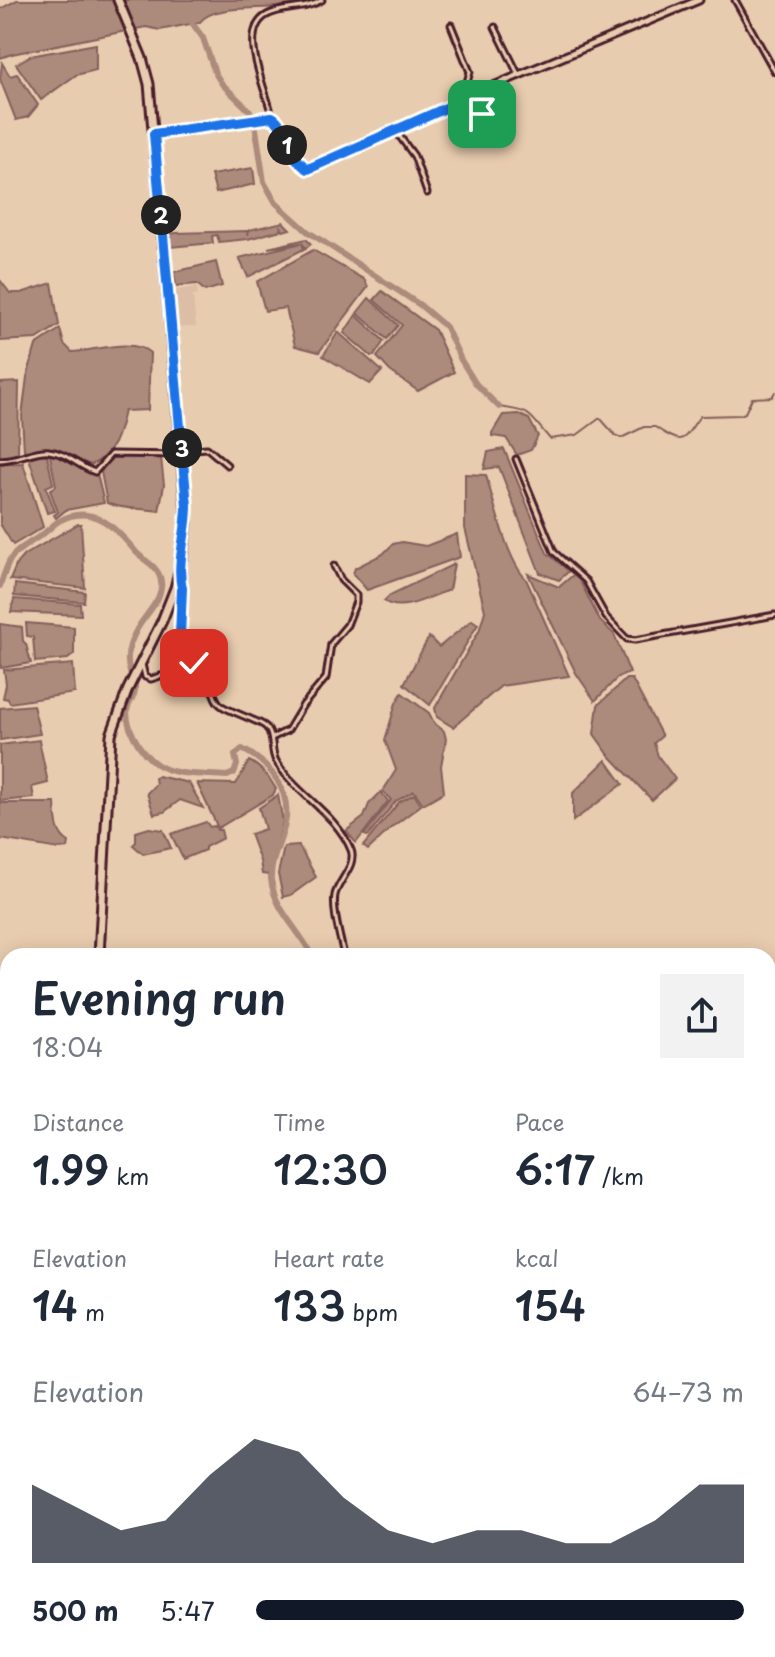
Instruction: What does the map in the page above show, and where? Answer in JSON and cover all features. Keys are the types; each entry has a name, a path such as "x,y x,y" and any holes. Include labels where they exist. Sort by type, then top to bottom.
{"main road":[{"path":"99,948 110,742 128,689 162,621 179,577 187,523 148,76 118,0"}],"street":[{"path":"272,117 254,57 259,24 269,14 297,10 322,0"},
{"path":"154,134 272,117 280,122 293,154 308,169 699,0"},
{"path":"735,0 775,72"},
{"path":"451,25 471,74 467,82 484,119 497,137"},
{"path":"495,27 519,76"},
{"path":"395,130 414,156 427,193"},
{"path":"0,460 17,460 51,451 95,472 111,454 142,456 207,448 227,465"},
{"path":"516,459 550,544 586,581 603,613 627,639 775,615"},
{"path":"272,738 288,730 307,699 326,678 331,644 347,625 356,602 356,595 341,580 334,566"},
{"path":"142,662 145,677 151,679 167,674 176,667 182,588 179,577"},
{"path":"179,659 202,669 221,706 264,725 272,738 272,750 278,764 330,820 352,852 335,900 343,948"}],"shaded area":[{"path":"17,0 308,0 282,7 220,11 200,22 160,30 146,27 0,58 0,9"},
{"path":"96,44 96,70 76,75 41,100 16,64 30,56"},
{"path":"2,63 10,76 17,74 38,105 28,117 16,120 0,79"},
{"path":"253,168 255,184 216,193 211,175"},
{"path":"283,222 290,229 283,231 280,225 281,230 248,239 219,242 217,235 212,236 213,243 170,247 168,235 247,231 248,235 249,230"},
{"path":"306,239 311,244 306,248 302,243 268,248"},
{"path":"302,243 304,249 248,277 239,258"},
{"path":"313,250 365,280 368,287 319,352 295,346 286,308 265,311 257,282"},
{"path":"216,262 222,286 205,291 197,284 176,286 174,272"},
{"path":"0,280 10,293 21,293 52,283 59,325 37,339 0,341"},
{"path":"197,287 198,295 193,296 196,327 173,327 171,291"},
{"path":"382,291 435,330 454,372 418,391 390,371 377,357 402,325 374,300"},
{"path":"369,298 398,325 387,339 357,313"},
{"path":"356,315 384,341 374,356 344,333"},
{"path":"60,329 64,344 72,352 124,345 143,348 150,353 148,410 124,411 110,449 91,465 47,448 29,452 24,450 22,416 27,377 36,345"},
{"path":"338,332 382,371 370,384 323,356"},
{"path":"19,382 18,456 0,457 0,383"},
{"path":"518,414 529,419 538,436 531,450 517,455 506,438 492,436 492,433 503,415"},
{"path":"504,449 547,553 569,571 559,580 540,573 499,467 484,469 488,452"},
{"path":"47,455 53,484 46,487 55,511 47,513 29,458"},
{"path":"112,455 161,458 164,485 159,511 107,503 101,472"},
{"path":"50,456 97,474 104,503 66,510 56,518 54,515 58,512 50,490 56,486"},
{"path":"23,463 43,527 13,545 0,524 0,464"},
{"path":"465,474 486,475 507,545 526,579 569,676 501,686 453,727 437,717 435,708 479,631 485,611 465,528"},
{"path":"81,524 85,588 10,580 24,555"},
{"path":"457,534 460,557 367,590 353,574 355,568 383,554 393,544 402,542 426,546"},
{"path":"454,564 449,590 407,605 391,605 384,601 390,595"},
{"path":"528,574 559,587 573,575 580,581 600,621 614,634 630,673 618,677 595,701 576,673"},
{"path":"15,584 85,592 84,602 14,596"},
{"path":"14,599 80,604 81,615 11,612"},
{"path":"472,620 478,624 430,705 404,684 429,637 439,647"},
{"path":"26,623 74,627 74,654 68,659 35,662 33,637 27,636"},
{"path":"0,624 22,627 23,641 31,663 1,668"},
{"path":"73,664 75,693 10,703 3,698 6,684 4,670"},
{"path":"626,679 632,679 662,736 654,743 658,756 675,779 652,800 609,755 594,734 598,705"},
{"path":"402,693 429,713 434,723 444,731 446,739 441,766 444,792 423,804 414,791 396,801 368,836 364,835 391,800 383,791 396,770 385,740"},
{"path":"33,705 40,734 0,740 0,708"},
{"path":"39,740 48,783 32,787 34,798 0,801 0,745"},
{"path":"606,760 623,784 573,821 573,793"},
{"path":"249,761 265,773 276,789 273,795 218,828 197,783 236,784"},
{"path":"158,776 189,783 203,808 180,800 164,812 154,814 147,793 156,784 155,778"},
{"path":"381,792 388,801 356,843 346,831 364,817 369,804"},
{"path":"414,794 421,805 368,850 363,846 399,802"},
{"path":"278,795 283,822 269,875 262,874 250,834 265,829 259,808"},
{"path":"0,803 55,803 57,825 69,842 68,848 0,839"},
{"path":"206,822 210,827 221,830 223,838 183,859 171,834"},
{"path":"149,828 163,830 171,848 143,854 133,845 136,832"},
{"path":"299,846 316,877 291,895 283,897 278,874 284,847"}],"waterway":[{"path":"190,20 203,38 222,84 250,111 255,123 264,182 276,203 307,231 420,305 446,327 476,384 499,407"},
{"path":"499,407 529,415 550,439 577,435 600,418 621,438 644,427 655,427 678,439 686,436 700,416 740,415 745,413 752,398 772,397 775,392"},
{"path":"0,586 10,560 18,551 59,521 82,514 93,516 112,527 156,569 160,577 160,592 136,631 128,651 135,687 127,711 130,728 151,760 173,771 227,776 234,773 237,765 235,755 242,749 270,770 282,789 286,812 272,865 273,890 282,910 308,948"}],"route":[{"path":"194,663 179,659 182,588 179,577 187,506 154,134 272,117 280,122 293,154 308,169 473,96 482,114"}]}
